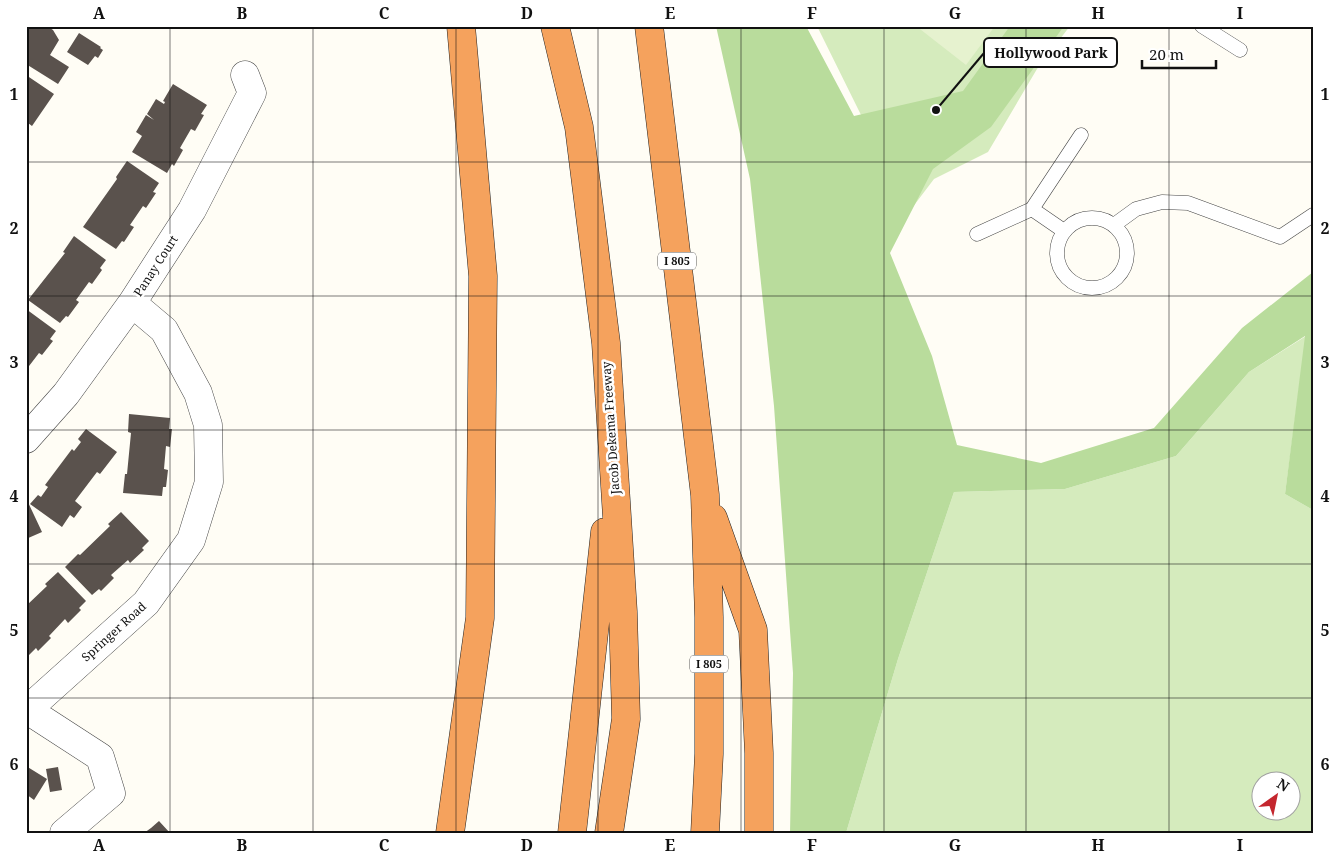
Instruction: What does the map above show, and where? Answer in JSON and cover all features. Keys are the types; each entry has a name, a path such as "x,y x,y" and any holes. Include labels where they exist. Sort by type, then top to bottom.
{"highway":[{"path":"450,833 480,618 483,276 461,26"},
{"name":"Jacob Dekema Freeway","path":"555,26 579,127 606,343 623,612 626,719 609,833"},
{"name":"I 805","path":"648,26 705,495 709,617 709,754 705,833"},
{"path":"572,833 613,456"},
{"path":"705,495 753,630 759,753 759,833"}],"street":[{"name":"Panay Court","path":"26,439 66,394 132,303 192,210 252,93 245,75"},
{"name":"Springer Road","path":"27,709 146,603 191,540 210,482 208,426 198,393 164,330 132,303"},
{"path":"27,709 100,757 111,793 64,833"}],"lane":[{"path":"1202,26 1240,50"},
{"path":"977,234 1032,209 1081,135"},
{"path":"1114,225 1136,208 1162,202 1188,203 1280,237 1313,215"},
{"path":"1032,209 1064,232"},
{"path":"1082,219 1099,219 1114,225 1122,234 1127,246 1124,270 1106,286 1094,288 1082,286 1071,281 1063,273 1058,263 1059,241 1064,232 1072,224 1082,219"}],"green space":[{"path":"716,26 806,26 854,116 963,91 1010,26 1064,26 991,127 933,169 890,253 932,356 957,445 1041,463 1154,428 1242,328 1313,272 1313,510 1285,494 1305,336 1249,372 1176,456 1065,489 954,492 898,659 846,833 790,833 793,673 774,406 750,179"},
{"path":"817,26 1070,26 1037,69 988,152 934,179 909,212"},
{"path":"916,26 995,26 966,65"},
{"path":"1306,336 1285,494 1313,510 1313,833 846,833 898,659 954,492 1065,489 1176,456 1249,372"}],"building":[{"path":"26,26 47,26 53,30 59,40 50,55 69,67 58,84 26,64"},
{"path":"79,33 103,50 98,58 95,56 88,65 67,52"},
{"path":"26,75 54,94 32,126 28,123 26,126"},
{"path":"173,84 207,105 201,114 204,115 195,131 191,129 180,148 183,150 174,166 172,164 167,173 132,152 142,136 136,132 146,115 154,120 147,114 156,99 164,104 165,102 163,101"},
{"path":"127,161 159,183 153,192 156,193 146,208 143,206 130,225 134,227 124,242 122,241 116,249 83,227 117,179 116,177"},
{"path":"74,236 106,260 100,268 102,270 92,284 89,282 76,300 79,302 68,317 66,316 60,323 28,300 65,253 63,252"},
{"path":"26,309 56,331 50,339 53,341 42,355 39,353 26,370"},
{"path":"129,414 170,418 169,429 172,429 170,447 166,446 164,469 168,470 166,487 163,487 162,496 123,493 131,433 128,432"},
{"path":"86,429 117,452 100,474 97,472 75,501 82,507 74,518 70,515 62,527 30,504 38,495 41,497 48,487 45,485 72,449 74,451 81,442 78,439"},
{"path":"26,498 42,532 26,539"},
{"path":"121,512 149,541 142,548 144,550 130,563 128,560 111,575 114,578 101,591 99,589 92,595 65,567 110,526 108,524"},
{"path":"58,572 86,601 79,608 81,610 68,623 65,619 49,636 51,638 38,651 36,648 29,655 26,652 26,606 47,586 45,584"},
{"path":"26,766 47,779 34,800 26,794"},
{"path":"58,767 62,790 50,792 46,769"},
{"path":"159,821 170,833 144,833 151,828"}],"place":[{"name":"Hollywood Park","path":"936,110"}]}
